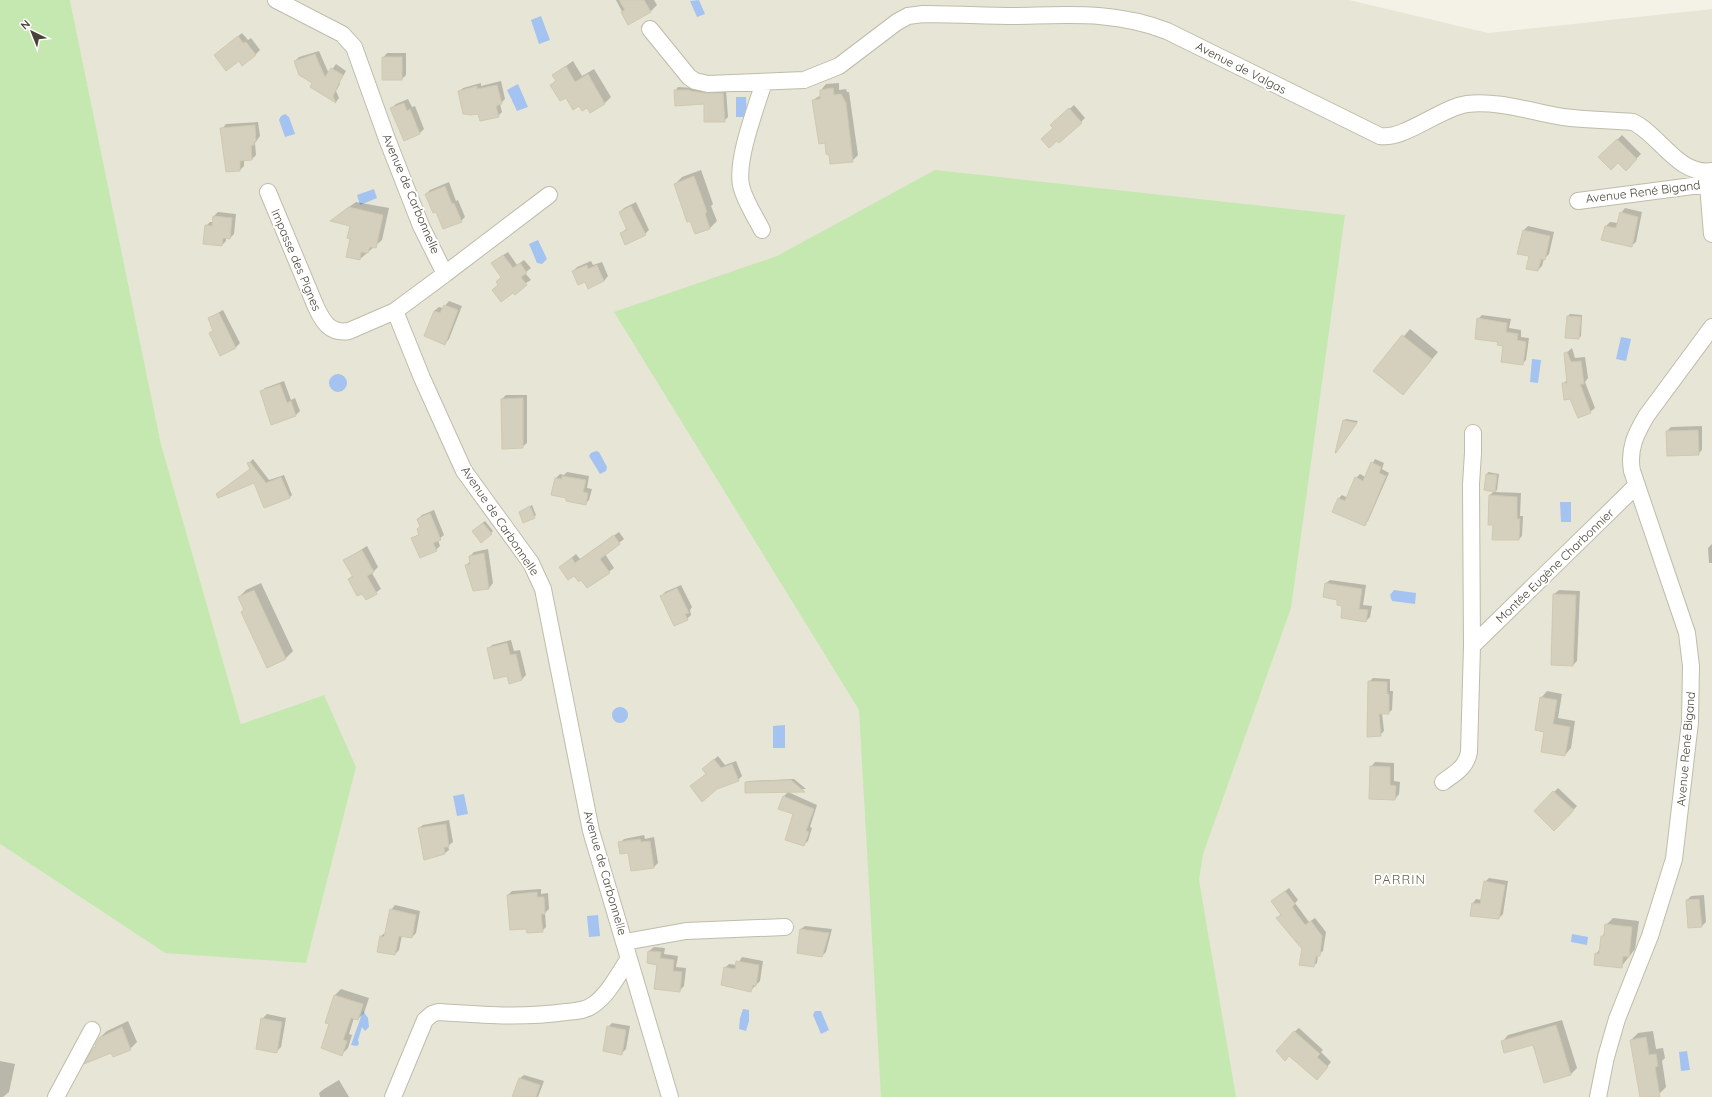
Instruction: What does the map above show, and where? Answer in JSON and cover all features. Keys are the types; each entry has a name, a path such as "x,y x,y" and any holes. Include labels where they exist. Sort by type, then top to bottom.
{"street":[{"name":"Avenue de Carbonnelle","path":"278,1 342,34 354,47 387,139 421,226 445,274"},
{"name":"Avenue de Valgas","path":"650,28 689,77 696,81 708,84 804,80 839,66 872,39 908,16 923,14 1016,16 1090,14 1134,20 1167,31 1380,136 1386,137 1398,134 1452,108 1466,104 1482,104 1565,117 1633,122 1642,126 1654,136 1684,165 1709,176"},
{"path":"762,230 744,194 741,185 740,173 744,149 764,82"},
{"name":"Avenue René Bigand","path":"1578,201 1709,176 1712,234"},
{"name":"Impasse des Pignes","path":"268,192 316,307 326,325 336,330 349,331 395,311"},
{"path":"395,311 549,195"},
{"name":"Avenue de Carbonnelle","path":"395,311 422,378 464,471 531,563 538,576 549,620 591,831 625,942 628,960 670,1097"},
{"name":"Avenue René Bigand","path":"1598,1097 1606,1057 1617,1019 1650,936 1674,859 1690,722 1691,666 1687,633 1637,485 1631,463 1631,451 1639,429 1656,402 1712,327"},
{"path":"1443,782 1462,769 1467,760 1472,646 1471,492 1473,432"},
{"name":"Montée Eugène Charbonnier","path":"1472,646 1637,485"},
{"path":"625,942 686,931 785,927"},
{"path":"393,1097 425,1020 432,1014 438,1012 505,1017 552,1014 587,1009 599,1000 610,988 628,960"},
{"path":"56,1097 92,1030"}],"shaded area":[{"path":"70,0 1349,0 1488,33 1712,9 1712,1097 0,1097 0,844 165,953 324,695 241,724 161,444"}],"green space":[{"path":"0,0 70,0 161,444 241,724 324,695 356,767 306,963 165,953 0,844"},
{"path":"935,170 1345,215 1291,608 1203,854 1199,880 1236,1097 881,1097 859,710 614,312 777,256"}],"water":[{"path":"699,0 705,14 697,17 690,1"},
{"path":"541,16 550,40 539,44 531,20"},
{"path":"518,84 528,107 517,111 507,90"},
{"path":"736,97 746,97 747,117 736,117"},
{"path":"285,114 289,117 295,134 285,137 279,120 281,116"},
{"path":"374,189 377,198 360,205 357,195"},
{"path":"538,240 547,259 542,264 537,263 529,244"},
{"path":"1621,337 1631,339 1626,361 1616,359"},
{"path":"1532,359 1541,360 1538,383 1530,382"},
{"path":"338,374 344,377 347,383 344,389 338,392 332,389 329,383 332,377"},
{"path":"596,451 599,452 607,467 606,471 600,474 589,456 591,453"},
{"path":"1560,502 1571,502 1571,522 1561,522"},
{"path":"1394,590 1416,593 1415,604 1392,601 1390,595"},
{"path":"617,707 623,707 628,712 626,721 623,723 617,723 612,718 612,712"},
{"path":"785,725 785,748 773,748 773,726"},
{"path":"464,794 468,814 457,816 453,796"},
{"path":"598,915 600,936 589,937 587,916"},
{"path":"1572,934 1588,937 1587,945 1571,942"},
{"path":"743,1009 749,1010 749,1021 746,1031 739,1029"},
{"path":"363,1011 368,1018 369,1027 365,1031 362,1027 358,1040 359,1044 357,1046 351,1045"},
{"path":"815,1011 821,1011 829,1030 821,1034 813,1015"},
{"path":"1687,1051 1690,1070 1681,1071 1679,1052"}],"building":[{"path":"619,0 644,0 651,12 628,25 621,12 625,10"},
{"path":"238,36 243,43 246,42 256,55 242,66 239,61 226,71 214,55"},
{"path":"315,54 325,77 331,68 343,75 333,96 336,103 310,87 312,83 299,75 294,61"},
{"path":"382,57 402,57 402,80 382,80"},
{"path":"566,66 575,82 588,74 605,104 590,113 587,108 582,111 579,106 573,110 566,98 560,101 550,85 556,81 552,75"},
{"path":"497,85 502,104 496,106 499,117 480,121 478,114 463,114 458,91 477,86 477,89"},
{"path":"833,88 834,95 841,94 846,103 853,162 830,164 829,155 826,154 825,143 819,144 812,100 820,99 820,90"},
{"path":"674,90 723,93 725,122 704,122 704,104 675,106"},
{"path":"404,103 407,111 410,109 420,134 404,141 390,108"},
{"path":"1069,108 1082,123 1059,143 1057,141 1049,148 1041,139 1053,128 1050,125"},
{"path":"255,125 256,142 254,142 254,145 251,146 252,160 240,161 240,171 226,172 220,128"},
{"path":"1617,139 1637,159 1626,171 1618,163 1611,170 1598,157"},
{"path":"694,176 707,212 705,213 710,229 695,234 690,221 687,222 674,184"},
{"path":"445,186 452,204 454,203 462,222 443,229 436,212 433,213 425,194"},
{"path":"631,206 646,235 625,245 620,233 627,230 619,212"},
{"path":"349,207 383,215 376,248 370,247 368,253 361,252 360,260 346,257 350,239 347,238 350,226 330,221"},
{"path":"1620,212 1638,217 1632,247 1601,240 1605,226 1616,228"},
{"path":"213,216 232,218 230,239 223,238 222,246 203,244 205,225 212,226"},
{"path":"1523,230 1550,236 1545,260 1541,259 1538,271 1526,269 1529,256 1517,254"},
{"path":"503,255 513,268 520,263 527,273 521,277 527,285 515,295 513,293 501,302 492,290 498,285 496,282 501,277 491,263"},
{"path":"587,265 588,269 597,265 604,281 588,289 585,282 578,285 572,271"},
{"path":"444,305 458,310 445,345 424,336 434,311 440,313"},
{"path":"219,313 236,348 220,356 209,333 213,331 208,318"},
{"path":"1567,316 1581,317 1579,339 1565,338"},
{"path":"1477,318 1507,323 1506,332 1518,334 1517,340 1526,342 1523,365 1501,362 1503,346 1497,345 1498,342 1475,339"},
{"path":"1402,335 1432,359 1403,395 1373,371"},
{"path":"1567,352 1571,362 1581,361 1584,384 1580,384 1591,413 1578,418 1570,399 1564,400 1562,383 1567,383 1564,353"},
{"path":"280,384 287,403 291,401 296,416 271,425 260,391"},
{"path":"523,398 523,448 502,449 501,399"},
{"path":"1343,420 1357,423 1335,453"},
{"path":"1698,430 1699,455 1667,456 1666,431"},
{"path":"250,462 266,483 281,477 290,498 264,508 254,483 218,498 216,494 250,469 247,463"},
{"path":"1371,462 1381,467 1379,473 1386,476 1365,526 1332,512 1338,498 1345,501 1355,477 1363,481"},
{"path":"1486,474 1497,475 1495,492 1484,490"},
{"path":"562,476 586,480 583,492 588,493 586,505 566,501 566,498 551,495 555,478 562,479"},
{"path":"1489,495 1517,497 1517,519 1520,519 1519,540 1492,540 1493,525 1488,525"},
{"path":"530,506 535,518 523,523 519,512"},
{"path":"430,513 441,540 433,543 437,551 420,558 411,538 419,535 417,529 420,527 417,519"},
{"path":"483,523 492,534 481,543 472,531"},
{"path":"614,535 620,544 600,559 610,573 587,588 581,580 579,582 574,576 568,580 559,567 572,558 575,563"},
{"path":"362,550 374,572 367,576 377,594 366,600 362,594 357,596 348,579 353,577 343,560"},
{"path":"484,553 489,589 473,591 465,565 470,564 469,556"},
{"path":"1325,583 1362,589 1359,609 1368,610 1366,622 1341,618 1342,606 1337,605 1337,600 1323,597"},
{"path":"677,588 689,613 685,614 688,620 674,626 660,596"},
{"path":"254,590 286,659 267,668 241,612 244,610 238,597"},
{"path":"1553,594 1576,595 1573,666 1551,665"},
{"path":"507,643 510,655 516,654 522,680 509,684 507,676 494,679 487,648"},
{"path":"1368,681 1387,682 1387,694 1389,694 1389,714 1379,714 1381,736 1367,737"},
{"path":"1540,697 1557,700 1553,724 1570,727 1565,756 1541,752 1544,732 1535,730"},
{"path":"714,759 721,768 732,764 739,781 717,789 702,802 690,786 706,774 702,769"},
{"path":"1370,766 1390,767 1390,785 1396,786 1395,800 1369,799"},
{"path":"791,780 805,792 745,793 745,782"},
{"path":"1553,791 1574,810 1554,831 1534,811"},
{"path":"783,796 814,809 806,831 809,832 804,846 785,840 793,814 778,809"},
{"path":"446,824 449,847 444,847 445,854 424,860 418,828"},
{"path":"640,839 641,842 650,841 654,868 631,871 628,853 620,854 618,842"},
{"path":"1484,881 1505,885 1499,919 1470,916 1472,903 1480,904"},
{"path":"1285,891 1295,904 1292,907 1305,925 1311,921 1322,936 1320,956 1316,956 1314,967 1299,965 1302,949 1276,918 1281,915 1271,901"},
{"path":"537,892 537,897 544,897 545,914 541,914 543,932 527,933 526,929 510,930 507,895"},
{"path":"1699,899 1702,927 1688,928 1686,900"},
{"path":"390,909 416,915 412,938 399,936 395,955 377,952 380,936 384,937"},
{"path":"1605,924 1632,927 1629,957 1623,956 1622,968 1594,965 1595,953 1599,954 1601,936 1604,936"},
{"path":"800,929 829,933 822,957 797,953"},
{"path":"648,951 661,952 660,958 674,960 673,971 682,972 680,992 654,989 657,965 647,963"},
{"path":"736,961 759,965 756,986 753,985 751,992 721,985 724,967 735,969"},
{"path":"334,995 363,1004 358,1020 351,1018 343,1040 347,1041 342,1056 321,1048 329,1024 325,1023"},
{"path":"261,1018 282,1022 277,1053 256,1049"},
{"path":"1556,1025 1571,1075 1544,1083 1533,1045 1504,1053 1501,1041"},
{"path":"607,1026 626,1030 622,1055 603,1051"},
{"path":"122,1027 131,1050 113,1057 111,1053 84,1064 93,1048 96,1047 95,1045 99,1038"},
{"path":"1294,1031 1320,1054 1317,1057 1328,1067 1317,1080 1289,1056 1285,1061 1276,1051"},
{"path":"1646,1037 1649,1055 1656,1054 1658,1066 1655,1067 1660,1097 1640,1097 1630,1040"},
{"path":"519,1078 540,1085 536,1097 512,1097"}],"district":[{"name":"PARRIN","path":"1400,879"}]}
